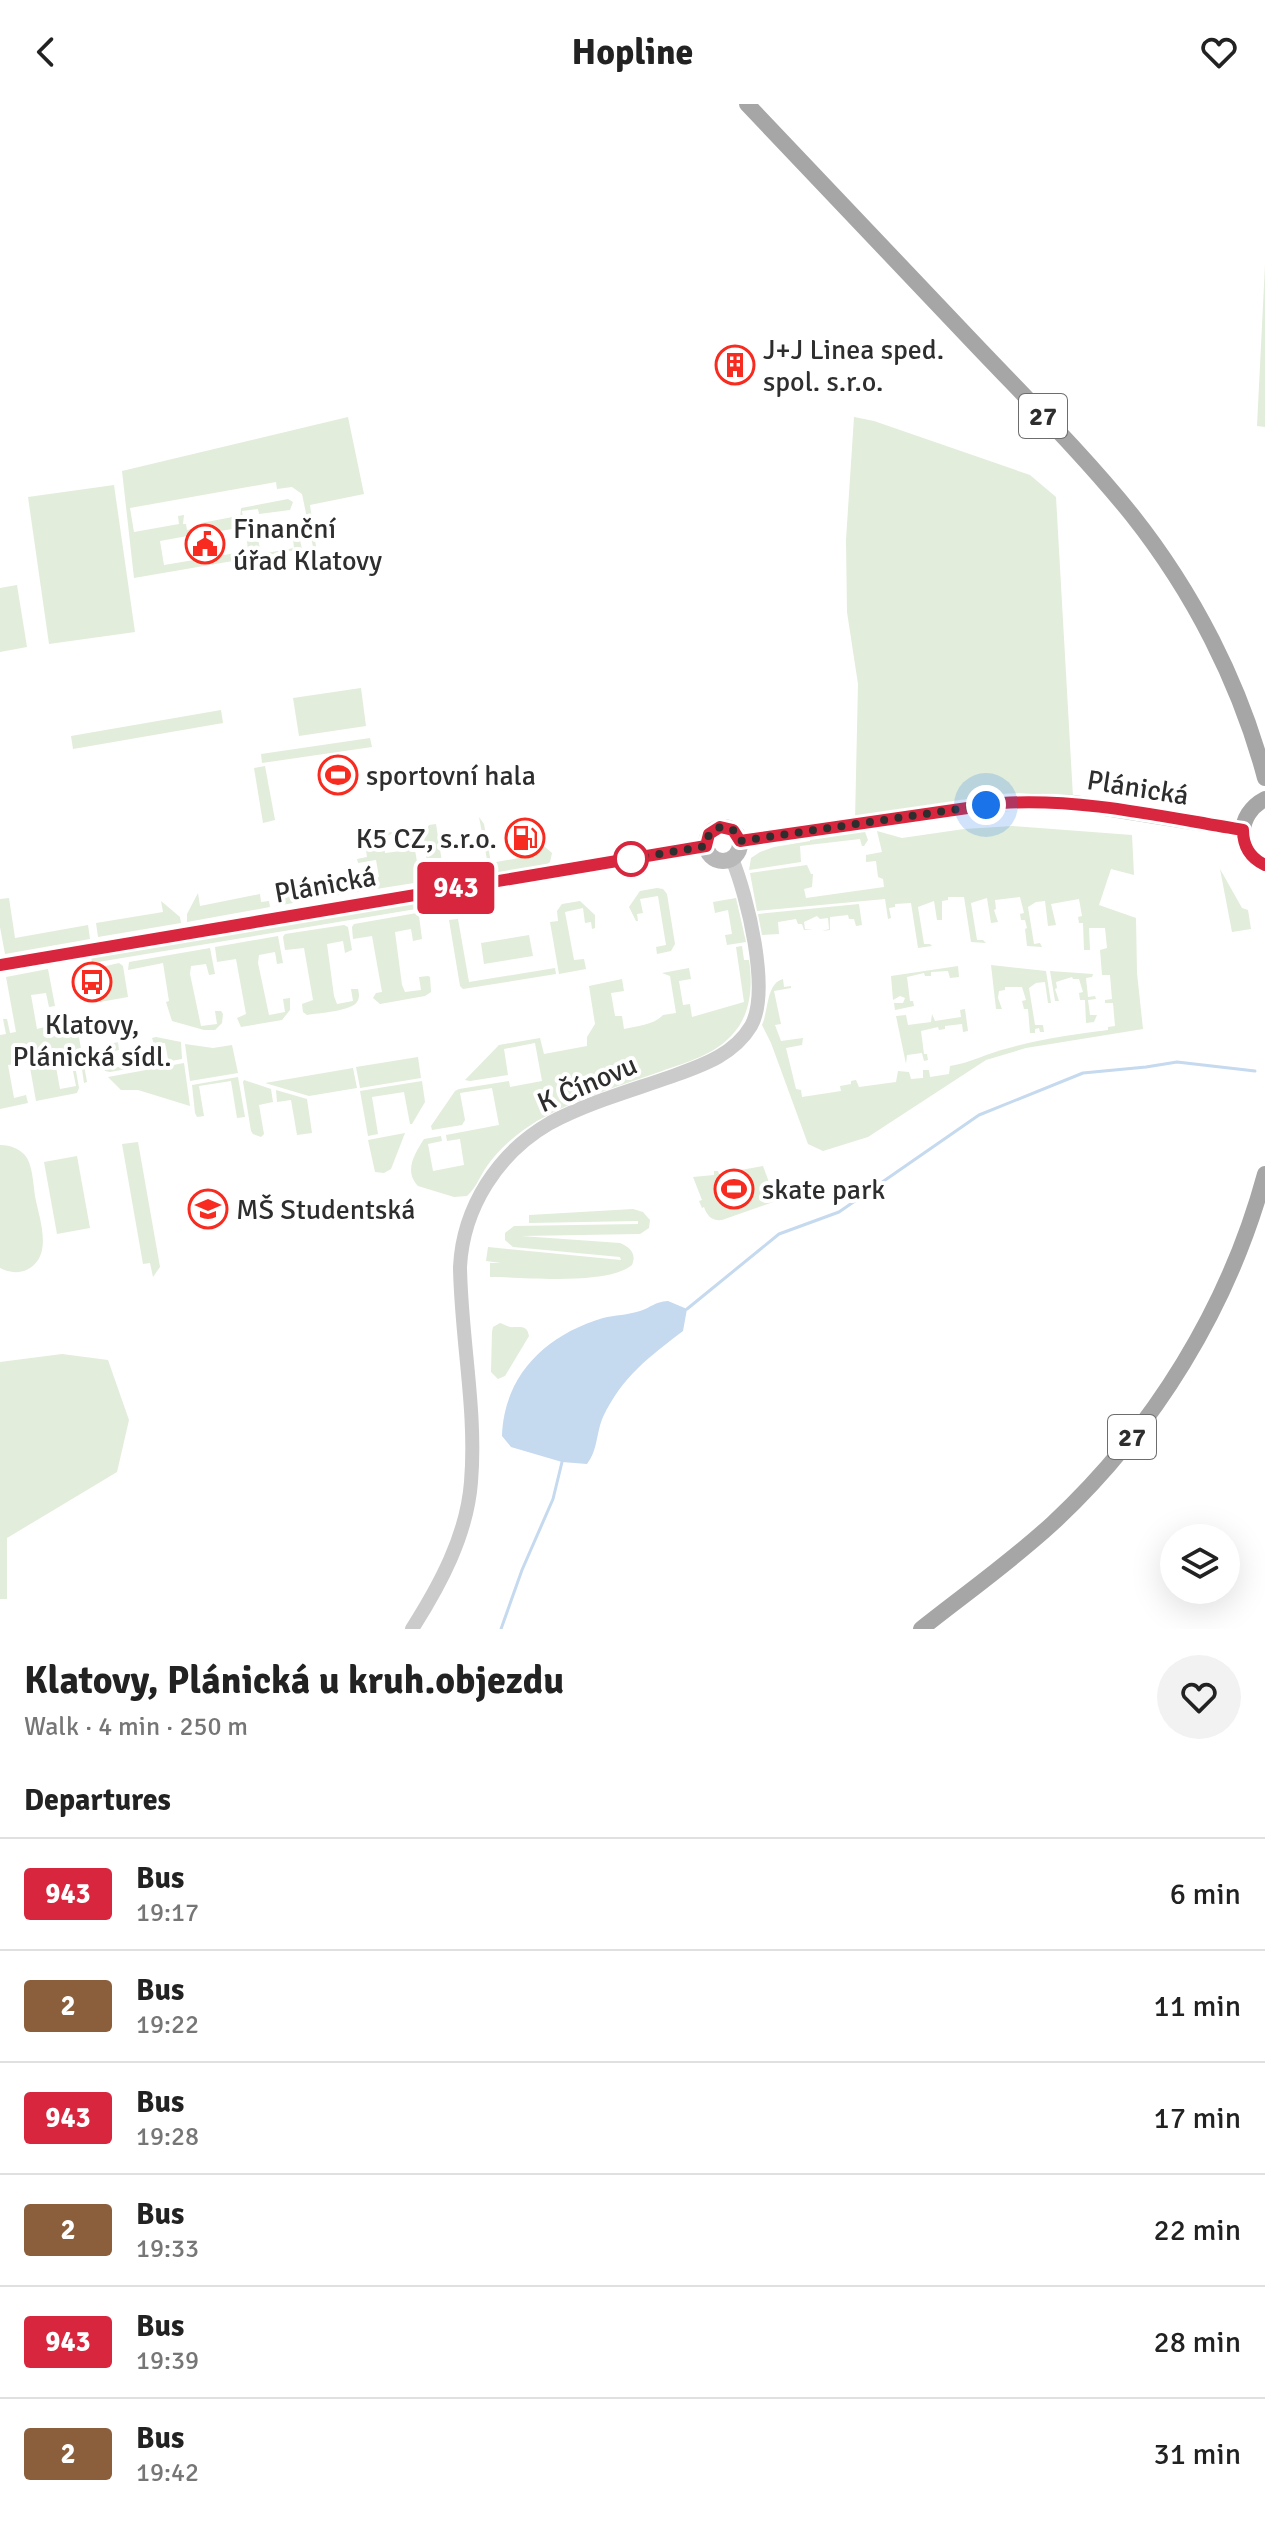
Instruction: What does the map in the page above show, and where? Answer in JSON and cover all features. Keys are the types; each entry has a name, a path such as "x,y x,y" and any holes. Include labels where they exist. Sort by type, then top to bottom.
{"main road":[{"name":"27","path":"747,104 1069,443 1132,516 1178,580 1216,649 1243,711 1265,778"},
{"path":"1265,799 1249,812 1243,830 1243,841 1248,851 1255,860 1265,865"},
{"name":"Plánická","path":"0,965 706,846 709,834 720,827 733,830 740,841 1031,801 1074,803 1243,830"},
{"path":"706,846 708,853 718,861 732,859 739,852 740,841"},
{"name":"27","path":"921,1629 1052,1524 1104,1471 1145,1420 1190,1351 1223,1289 1248,1228 1265,1174"}],"street":[{"name":"K Čínovu","path":"412,1629 444,1576 459,1536 471,1485 472,1440 460,1267 472,1212 502,1162 535,1133 572,1113 706,1064 736,1044 751,1025 759,993 759,972 746,901 732,859"}],"green space":[{"path":"1265,265 1265,427 1257,426"},
{"path":"348,417 364,494 310,505 317,553 302,494 292,487 277,489 276,482 130,508 134,532 179,524 178,516 184,515 183,524 186,524 187,530 192,529 193,535 160,541 164,565 248,551 247,541 258,539 261,554 294,548 296,531 302,549 134,578 122,471"},
{"path":"854,417 874,421 1030,475 1056,497 1073,797 855,821 858,684 847,612 846,540"},
{"path":"114,485 135,632 49,644 28,497"},
{"path":"288,499 293,502 290,510 259,514 258,509 242,511 244,527 203,534 201,523 238,516 240,520 241,508"},
{"path":"17,585 27,647 0,652 0,588"},
{"path":"361,688 366,726 299,736 293,698"},
{"path":"221,710 223,723 73,749 71,736"},
{"path":"370,738 372,747 262,763 261,754"},
{"path":"265,766 275,820 263,823 254,768"},
{"path":"479,817 484,824 491,863 519,858 518,849 544,846 552,853 550,862 545,866 444,883 433,872 426,856 424,839 429,825 436,824 442,862 455,876 489,870"},
{"path":"1013,826 1132,835 1134,875 1111,869 1099,905 1136,918 1137,973 1143,1029 1026,1048 986,1060 868,1137 823,1151 808,1144 762,1025 771,992 778,982 783,979 784,987 791,986 774,991 781,1024 775,1025 781,1041 803,1038 802,1045 786,1048 796,1089 801,1090 802,1097 841,1091 840,1086 856,1080 859,1087 896,1082 898,1071 909,1072 911,1079 923,1078 923,1070 929,1070 930,1077 949,1074 950,1066 1001,1050 1046,1039 1108,1030 1108,1027 1115,1026 1113,1003 1105,1003 1105,1000 1112,999 1110,975 1102,975 1100,950 1107,948 1105,928 1089,928 1090,950 1084,950 1083,923 1079,923 1078,917 1082,916 1079,899 1051,904 1056,925 1048,926 1045,901 1036,902 1028,907 1034,944 1040,943 1042,947 1027,946 1027,928 1025,920 1021,920 1020,914 1024,913 1020,897 995,900 998,922 991,923 987,898 971,903 977,940 986,943 971,942 964,897 948,897 948,900 942,901 942,920 937,920 934,901 918,907 924,944 932,946 918,948 911,903 895,904 895,907 889,908 891,918 888,919 885,899 757,911 750,873 807,865 813,874 812,887 804,889 806,898 884,887 883,879 878,877 876,861 866,862 866,855 882,852 877,831 902,838"},
{"path":"411,828 418,867 414,883 351,893 350,882 379,877 376,860 358,863 357,859 367,857 366,850 358,850 356,838 392,832 383,836 385,853 409,850 406,829"},
{"path":"864,829 868,840 864,846 860,839 800,846 801,862 749,870 751,858 774,847 810,841 810,835"},
{"path":"1220,869 1242,908 1248,910 1251,929 1232,932"},
{"path":"343,881 345,894 276,906 274,892"},
{"path":"657,888 667,894 675,944 671,951 657,954 656,947 666,945 658,896 640,899 643,913 637,914 638,921 629,907 640,891"},
{"path":"198,893 200,906 260,894 261,902 269,901 270,907 187,922 187,914"},
{"path":"9,898 15,938 88,925 90,939 5,954 0,927 0,899"},
{"path":"736,898 746,942 727,945 725,935 732,934 728,910 715,913 713,902"},
{"path":"161,901 180,917 181,923 98,937 96,923 163,912"},
{"path":"580,901 595,915 595,928 592,929 591,922 585,923 583,908 565,912 574,960 584,959 586,969 559,974 550,922 558,921 557,911 562,904"},
{"path":"414,902 416,909 92,963 91,956"},
{"path":"859,904 862,925 856,926 854,919 849,919 848,915 830,917 830,930 822,931 829,929 828,918 820,919 817,916 804,922 805,929 813,929 804,930 796,919 778,922 779,934 762,935 758,914"},
{"path":"417,913 422,939 413,941 411,929 395,932 402,985 405,992 421,990 419,977 428,976 431,992 425,996 380,1004 373,998 376,993 382,992 372,936 353,939 352,927 354,924"},
{"path":"458,919 469,982 555,968 556,974 463,989 449,920"},
{"path":"344,925 348,927 352,950 345,953 343,941 327,944 334,996 337,1004 353,1001 351,989 358,989 358,1000 342,1010 307,1015 303,1012 302,1004 313,1000 304,948 285,950 283,937 285,934"},
{"path":"529,935 533,956 484,964 481,943"},
{"path":"278,936 283,963 277,964 275,952 259,955 258,963 269,1015 285,1012 283,999 290,998 290,1010 282,1020 241,1027 237,1018 246,1014 236,959 217,962 215,947"},
{"path":"742,946 744,960 749,960 750,970 747,1009 732,1035 717,1048 690,1061 582,1099 537,1121 497,1153 467,1196 454,1197 418,1186 411,1169 424,1139 441,1136 442,1141 428,1144 433,1171 464,1165 460,1139 447,1141 446,1135 499,1125 492,1088 460,1093 465,1120 462,1125 432,1130 431,1126 455,1091 509,1081 510,1087 542,1081 535,1043 504,1049 508,1075 465,1080 499,1045 540,1038 544,1054 587,1046 587,1037 595,1024 589,986 622,979 624,991 611,993 615,1016 622,1016 624,1029 676,1013 670,976 662,973 689,968 691,979 679,981 683,1005 690,1004 692,1017 744,1002 736,947"},
{"path":"210,948 215,974 209,975 206,964 191,966 190,974 201,1026 217,1024 215,1011 223,1014 222,1023 215,1030 172,1021 166,1002 169,1001 163,963 128,970 129,962"},
{"path":"119,963 123,966 128,997 100,1002 93,969"},
{"path":"991,965 1046,971 1051,1003 1048,1003 1045,982 1029,988 1035,1025 1043,1025 1044,1032 1040,1032 1039,1028 1035,1029 1035,1033 1030,1033 1022,987 1005,987 1005,990 999,991 1002,1009 996,1009"},
{"path":"958,966 959,977 950,978 948,971 931,972 931,976 924,973 907,977 910,1001 914,1006 895,1010 894,1003 903,1003 905,998 900,996 893,1000 891,976"},
{"path":"48,969 55,1006 49,1007 46,993 31,995 37,1029 52,1025 51,1018 56,1017 59,1035 78,1032 87,1082 84,1083 79,1049 72,1051 72,1065 70,1054 54,1056 60,1089 76,1086 73,1071 76,1071 77,1093 36,1101 29,1062 8,1065 14,1098 26,1095 28,1103 0,1109 0,1035 6,1034 3,1019 7,1019 10,1033 16,1032 6,977"},
{"path":"1050,971 1093,974 1086,978 1088,997 1095,996 1096,999 1088,1000 1090,1015 1097,1015 1094,1022 1086,1023 1085,1000 1080,1000 1079,993 1083,992 1079,979 1072,977 1056,982 1059,1001 1055,1001"},
{"path":"965,1009 968,1031 963,1032 962,1024 921,1031 924,1054 927,1054 928,1060 924,1061 922,1053 907,1055 906,1064 896,1016 906,1015 908,1025 931,1022 932,1014 935,1021 961,1017 960,1010"},
{"path":"152,1038 181,1042 182,1059 105,1071 100,1053 106,1045 118,1042 119,1050 109,1052 112,1068 168,1059 165,1043 154,1044"},
{"path":"185,1044 213,1048 232,1045 238,1073 190,1081"},
{"path":"418,1057 421,1078 360,1088 356,1067"},
{"path":"184,1063 190,1106 138,1090 121,1090 108,1077"},
{"path":"353,1068 357,1088 309,1096 265,1083"},
{"path":"238,1077 245,1117 237,1118 231,1081 199,1086 204,1116 197,1117 192,1085"},
{"path":"244,1080 271,1089 273,1102 259,1105 264,1134 261,1137 251,1131"},
{"path":"422,1081 425,1102 412,1124 404,1092 372,1097 378,1134 368,1136 360,1091"},
{"path":"276,1090 307,1099 312,1133 297,1135 291,1100 277,1102"},
{"path":"405,1133 391,1169 384,1173 375,1172 368,1140"},
{"path":"138,1142 160,1267 153,1277 150,1263 143,1264 122,1144"},
{"path":"0,1145 15,1148 27,1158 43,1235 37,1262 19,1272 0,1268"},
{"path":"77,1156 90,1228 57,1234 44,1162"},
{"name":"skate park","path":"763,1166 776,1201 722,1220 713,1219 702,1208 693,1177 714,1175 714,1171 719,1174"},
{"path":"633,1209 643,1212 650,1220 649,1228 640,1234 521,1236 620,1243 630,1249 634,1257 632,1265 620,1272 585,1278 490,1277 490,1263 501,1263 486,1261 488,1247 621,1260 620,1257 513,1247 505,1240 505,1233 514,1226 638,1224 638,1221 529,1223 529,1215"},
{"path":"500,1323 524,1328 529,1336 505,1376 498,1379 491,1372 492,1332 493,1327"},
{"path":"62,1354 108,1360 129,1420 117,1472 7,1538 7,1599 0,1599 0,1362"}],"water":[{"path":"668,1301 687,1309 683,1331 648,1359 619,1390 603,1417 587,1464 562,1462 511,1447 502,1436 505,1414 520,1376 532,1360 563,1335 582,1325"}],"waterway":[{"path":"687,1309 779,1234 839,1212 979,1115 1083,1073 1177,1062 1255,1071"},
{"path":"501,1629 522,1570 553,1499 562,1462"}],"bus line":[{"name":"943","path":"0,965 706,846 709,834 720,827 733,830 740,841 1002,803 1074,803 1243,830 1243,841 1248,851 1255,860 1265,865"}],"place":[{"name":"J+J Linea sped. spol. s.r.o.","path":"735,365"},
{"name":"Finanční úřad Klatovy","path":"205,544"},
{"name":"sportovní hala","path":"338,775"},
{"name":"K5 CZ, s.r.o.","path":"525,838"},
{"name":"Klatovy, Plánická sídl.","path":"92,982"},
{"name":"skate park","path":"734,1189"},
{"name":"MŠ Studentská","path":"208,1209"}],"route":[{"path":"631,859 706,846 709,834 720,827 733,830 740,841 986,805"}]}
